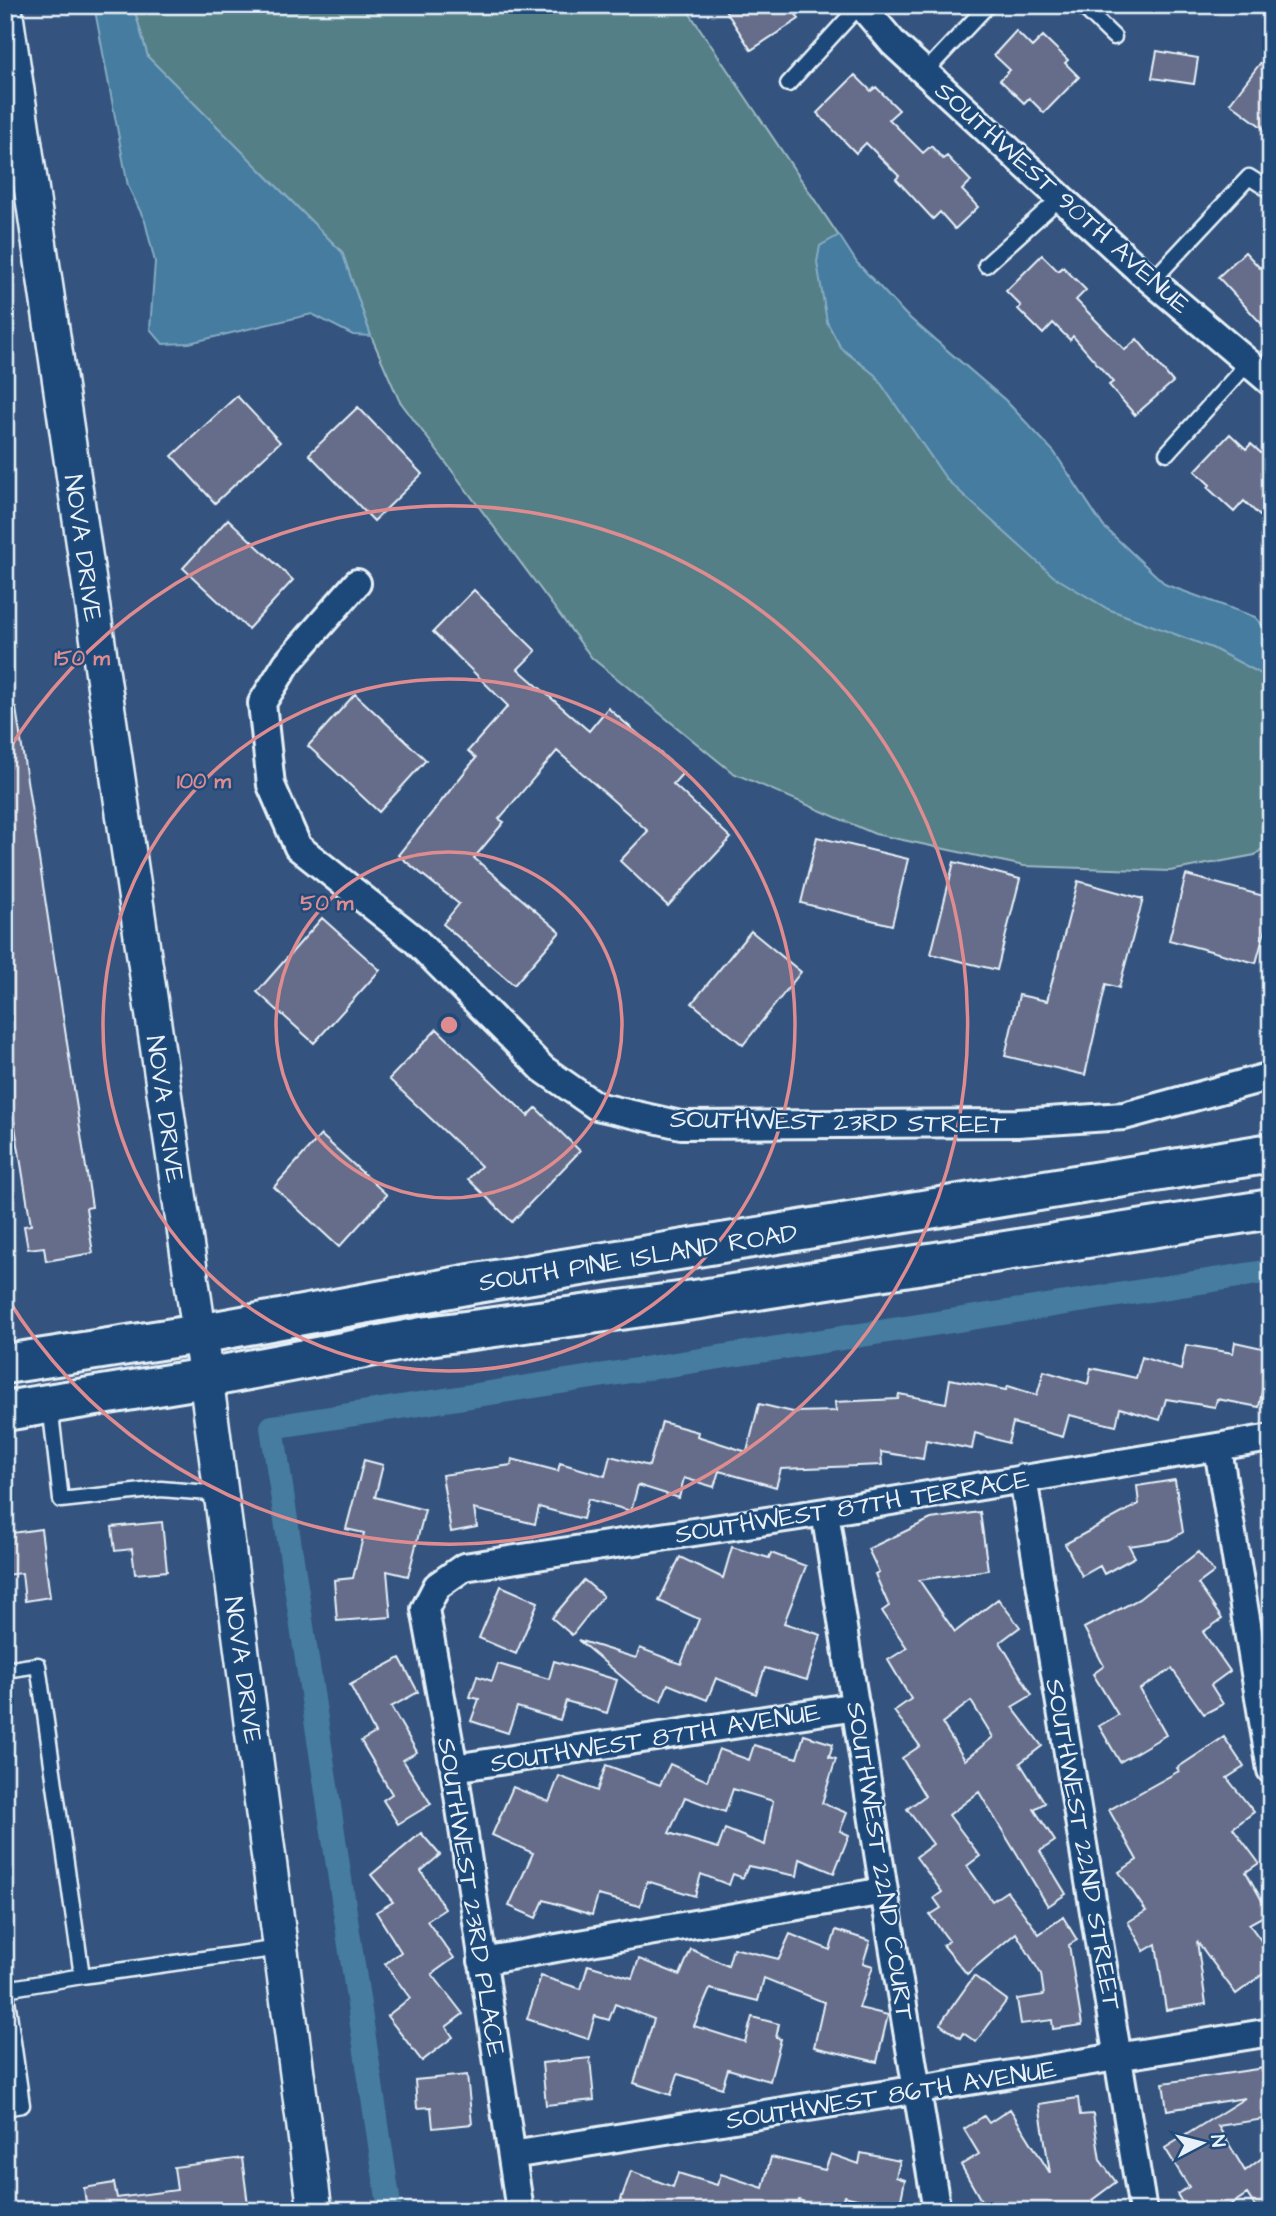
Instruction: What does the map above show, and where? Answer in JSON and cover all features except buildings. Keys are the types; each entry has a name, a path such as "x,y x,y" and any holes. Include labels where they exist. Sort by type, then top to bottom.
{"main road":[{"name":"SOUTH PINE ISLAND ROAD","path":"5,1364 199,1334 471,1284 1271,1153"},
{"name":"SOUTH PINE ISLAND ROAD","path":"5,1410 206,1378 428,1336 701,1298 1271,1209"}],"street":[{"name":"SOUTHWEST 90TH AVENUE","path":"861,5 894,44 1060,197 1152,281 1271,382"},
{"name":"NOVA DRIVE","path":"5,9 206,1378 315,2211"},
{"name":"SOUTHWEST 23RD STREET","path":"357,583 287,663 262,703 271,785 298,847 414,939 543,1069 596,1105 681,1125 1018,1123 1124,1116 1271,1076"},
{"name":"SOUTHWEST 87TH TERRACE","path":"437,1586 464,1567 825,1512 1271,1438"},
{"path":"1218,1448 1271,1770"},
{"name":"SOUTHWEST 22ND STREET","path":"1023,1478 1120,2057 1143,2211"},
{"name":"SOUTHWEST 22ND COURT","path":"825,1512 937,2211"},
{"name":"SOUTHWEST 23RD PLACE","path":"437,1586 425,1609 454,1768 520,2211"},
{"name":"SOUTHWEST 87TH AVENUE","path":"454,1768 856,1706"},
{"path":"482,1961 884,1891"},
{"name":"SOUTHWEST 86TH AVENUE","path":"512,2155 1271,2032"}],"lane":[{"path":"788,85 861,5"},
{"path":"925,72 989,5"},
{"path":"1081,5 1114,37"},
{"path":"1152,281 1249,177 1271,191"},
{"path":"986,265 1060,197"},
{"path":"1167,453 1248,363"},
{"path":"50,1403 61,1500 161,1489 220,1494"},
{"path":"5,1670 38,1665 82,1976"},
{"path":"5,2108 22,2105 6,1987 280,1948"}],"green space":[{"path":"133,5 359,5 365,10 388,5 684,5 857,263 906,315 1005,400 1054,452 1103,526 1166,585 1255,617 1271,635 1271,841 1255,855 1170,871 1024,866 875,834 733,773 592,658 399,400 371,336 342,252 148,57"}],"water":[{"path":"94,5 133,5 148,57 342,252 371,336 353,335 312,314 189,343 163,344 150,329 155,262 145,221 128,186"},
{"path":"839,235 857,263 906,315 1005,400 1054,452 1103,526 1166,585 1255,617 1271,635 1271,679 1212,648 1108,609 1053,576 947,480 875,375 841,348 827,322 817,262 820,246"}],"waterway":[{"path":"390,2211 272,1427 1271,1271"}]}
